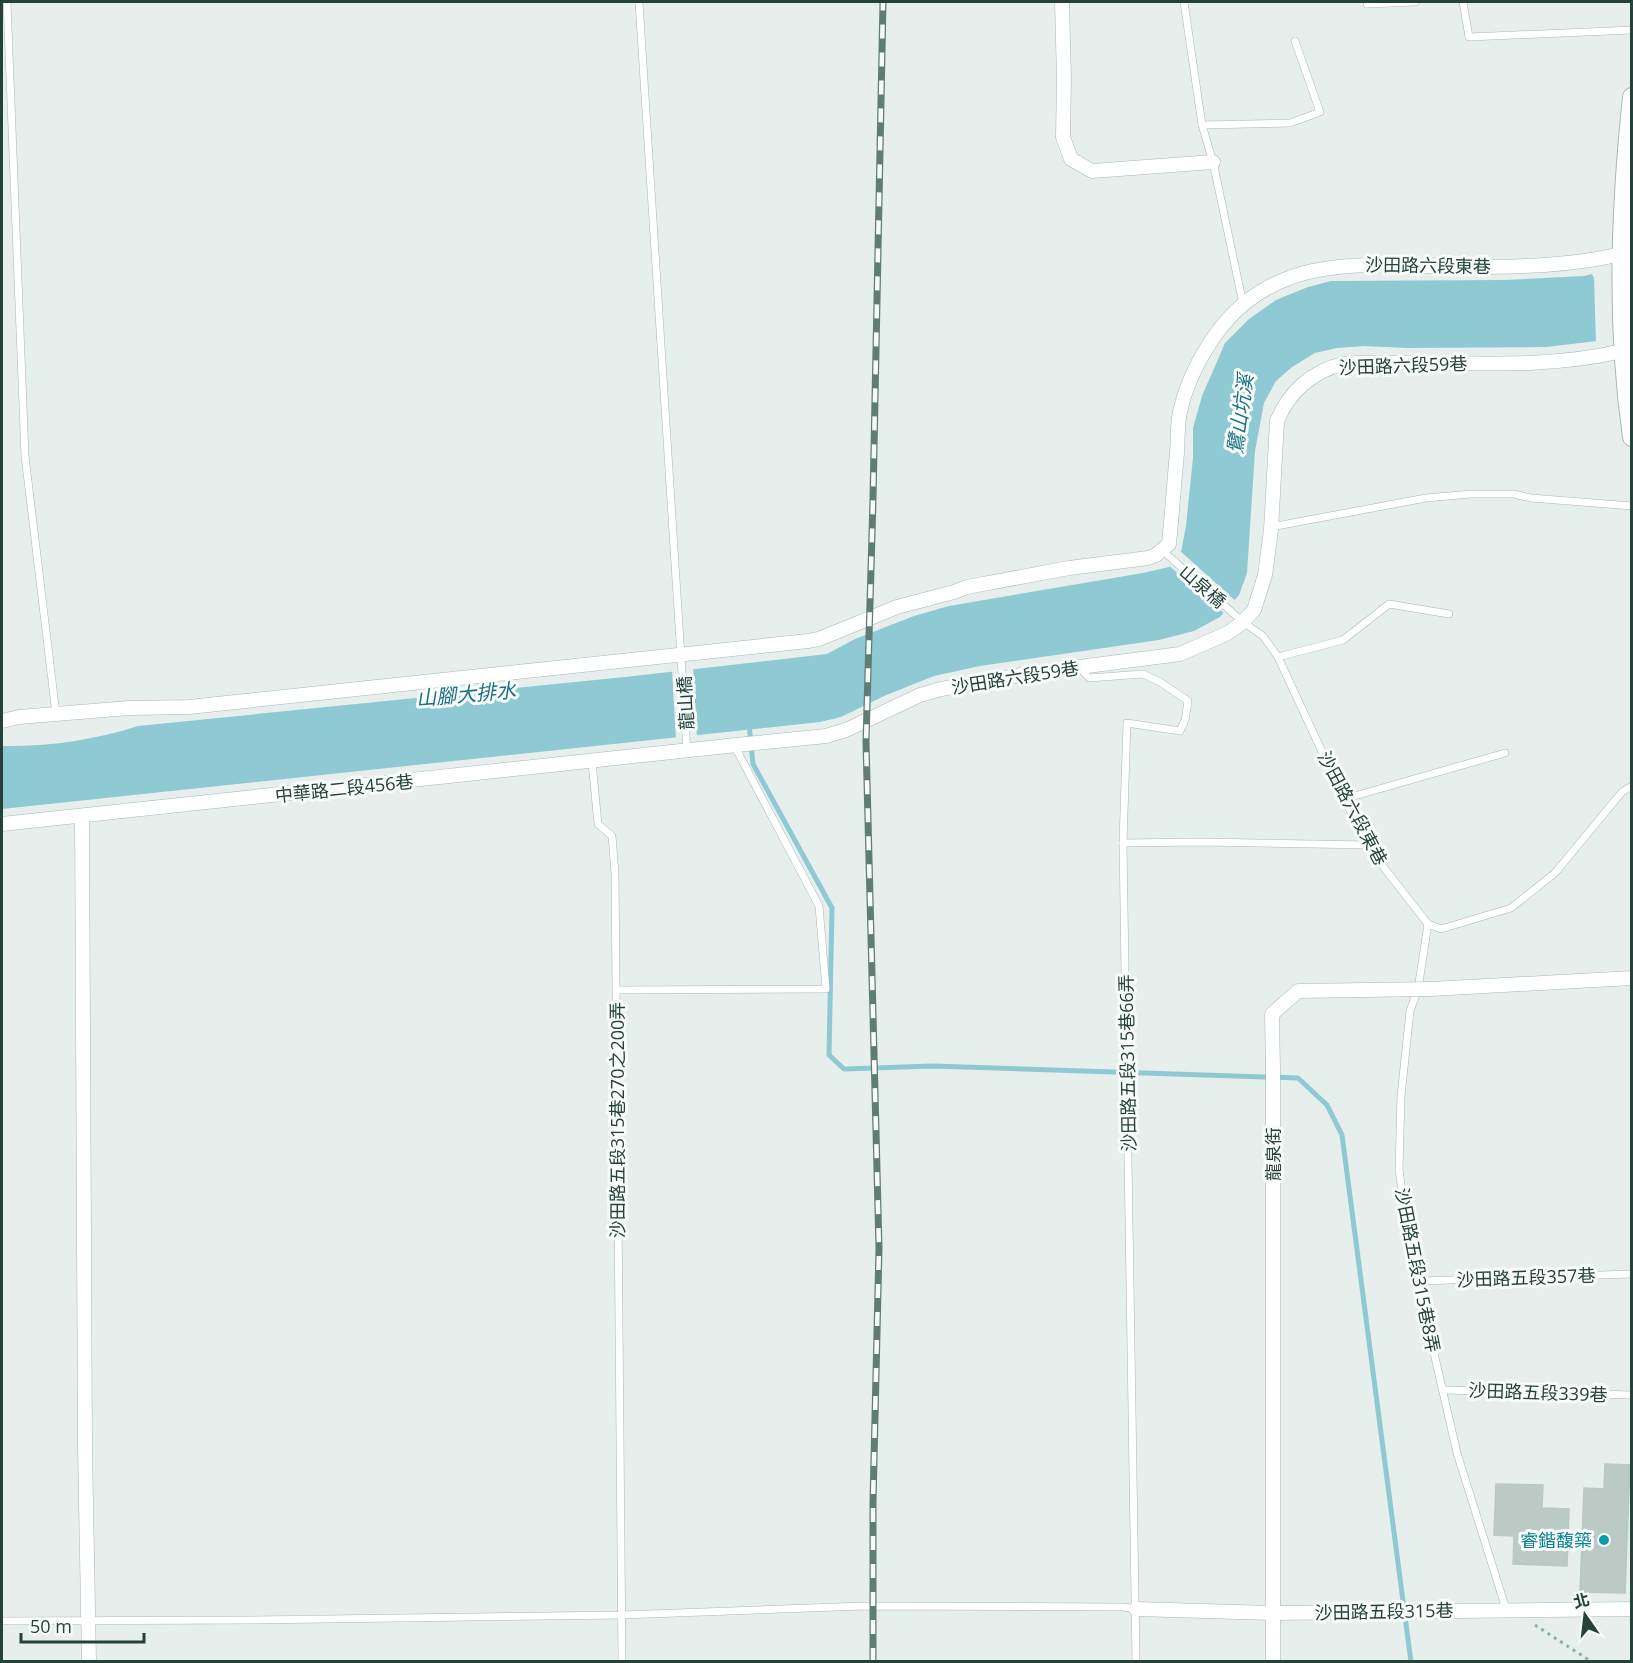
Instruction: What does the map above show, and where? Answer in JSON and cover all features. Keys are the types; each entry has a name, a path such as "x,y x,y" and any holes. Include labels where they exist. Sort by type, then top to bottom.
{"street":[{"path":"1062,2 1063,137 1071,159 1092,171 1213,162"},
{"path":"1632,97 1623,174 1627,350 1632,437"},
{"name":"沙田路六段東巷","path":"1163,550 1169,544 1180,413 1190,382 1206,349 1227,320 1251,297 1286,279 1331,267 1368,264 1467,267 1568,264 1625,255"},
{"name":"沙田路六段59巷","path":"687,751 826,736 846,730 920,695 941,689 1033,672 1180,654 1228,633 1254,610 1265,575 1271,527 1277,421 1283,406 1298,388 1320,372 1332,367 1359,363 1548,363 1578,360 1627,350"},
{"path":"2,721 19,717 129,708 189,707 682,656 819,639 897,607 967,587 1012,577 1133,561 1156,555 1163,550"},
{"name":"中華路二段456巷","path":"2,824 687,751"},
{"path":"82,816 84,1436 89,1662"},
{"name":"龍泉街","path":"1273,1662 1272,1014 1298,991 1431,989 1632,978"},
{"name":"沙田路五段315巷","path":"1136,1610 1274,1613 1632,1609"}],"lane":[{"path":"7,2 25,456 56,714"},
{"name":"龍山橋","path":"639,2 687,751"},
{"path":"1184,2 1202,125 1213,162 1243,304"},
{"path":"1367,4 1415,2"},
{"path":"1463,2 1469,37 1632,30"},
{"path":"1202,125 1290,123 1320,112 1295,41"},
{"path":"1271,527 1426,498 1471,494 1514,494 1531,498 1632,506"},
{"name":"山泉橋","path":"1163,550 1243,622"},
{"path":"1278,657 1343,640 1389,604 1449,614"},
{"name":"沙田路六段東巷","path":"1243,622 1263,636 1278,657 1344,799 1385,869 1428,924"},
{"name":"沙田路五段315巷66弄","path":"1079,667 1089,678 1143,674 1160,682 1188,701 1185,720 1180,731 1127,723 1123,843 1136,1662"},
{"name":"沙田路五段315巷270之200弄","path":"622,1662 616,1209 617,990 826,989 819,906 734,745"},
{"path":"1344,799 1505,753"},
{"path":"592,762 598,824 612,836 617,990"},
{"path":"1428,924 1441,930 1511,908 1555,873 1622,792 1632,786"},
{"path":"1123,843 1370,845"},
{"name":"沙田路五段315巷8弄","path":"1428,924 1418,989 1410,1011 1401,1096 1400,1169 1405,1214 1457,1453 1509,1609"},
{"name":"沙田路五段357巷","path":"1421,1281 1632,1274"},
{"name":"沙田路五段339巷","path":"1443,1390 1632,1395"},
{"path":"2,1621 622,1615 873,1606 1124,1606 1136,1610"}],"path":[{"path":"1509,1609 1592,1662"}],"water":[{"path":"1631,264 1631,337 1546,347 1364,346 1337,348 1315,353 1292,367 1276,381 1264,403 1255,451 1247,573 1239,595 1220,617 1194,631 1159,640 980,666 934,676 884,696 841,717 820,722 2,809 2,746 71,742 138,726 625,677 827,654 855,639 914,616 949,606 1169,567 1181,552 1193,458 1193,428 1202,396 1225,343 1249,319 1276,300 1308,287 1331,281 1505,280 1584,276"}],"pier":[{"path":"1632,261 1632,340 1594,346 1596,344 1594,278 1590,271"},
{"path":"1179,550 1237,602 1226,615 1167,564"},
{"path":"693,666 697,737 676,740 672,669"}],"building":[{"name":"睿鍇馥築","path":"1605,1464 1630,1465 1625,1593 1580,1592 1584,1488 1604,1489"},
{"name":"睿鍇馥築","path":"1496,1484 1543,1485 1542,1508 1569,1509 1567,1566 1513,1564 1514,1536 1494,1535"}],"waterway":[{"path":"749,724 753,764 832,908 829,1055 844,1069 933,1066 1298,1078 1327,1105 1342,1135 1411,1662"}],"railway":[{"path":"873,1662 873,1502 879,1248 866,742 883,2"}],"place":[{"name":"睿鍇馥築","path":"1604,1540"}],"water label":[{"name":"鷺山坑溪","path":"1240,414"},
{"name":"山腳大排水","path":"466,694"}]}
